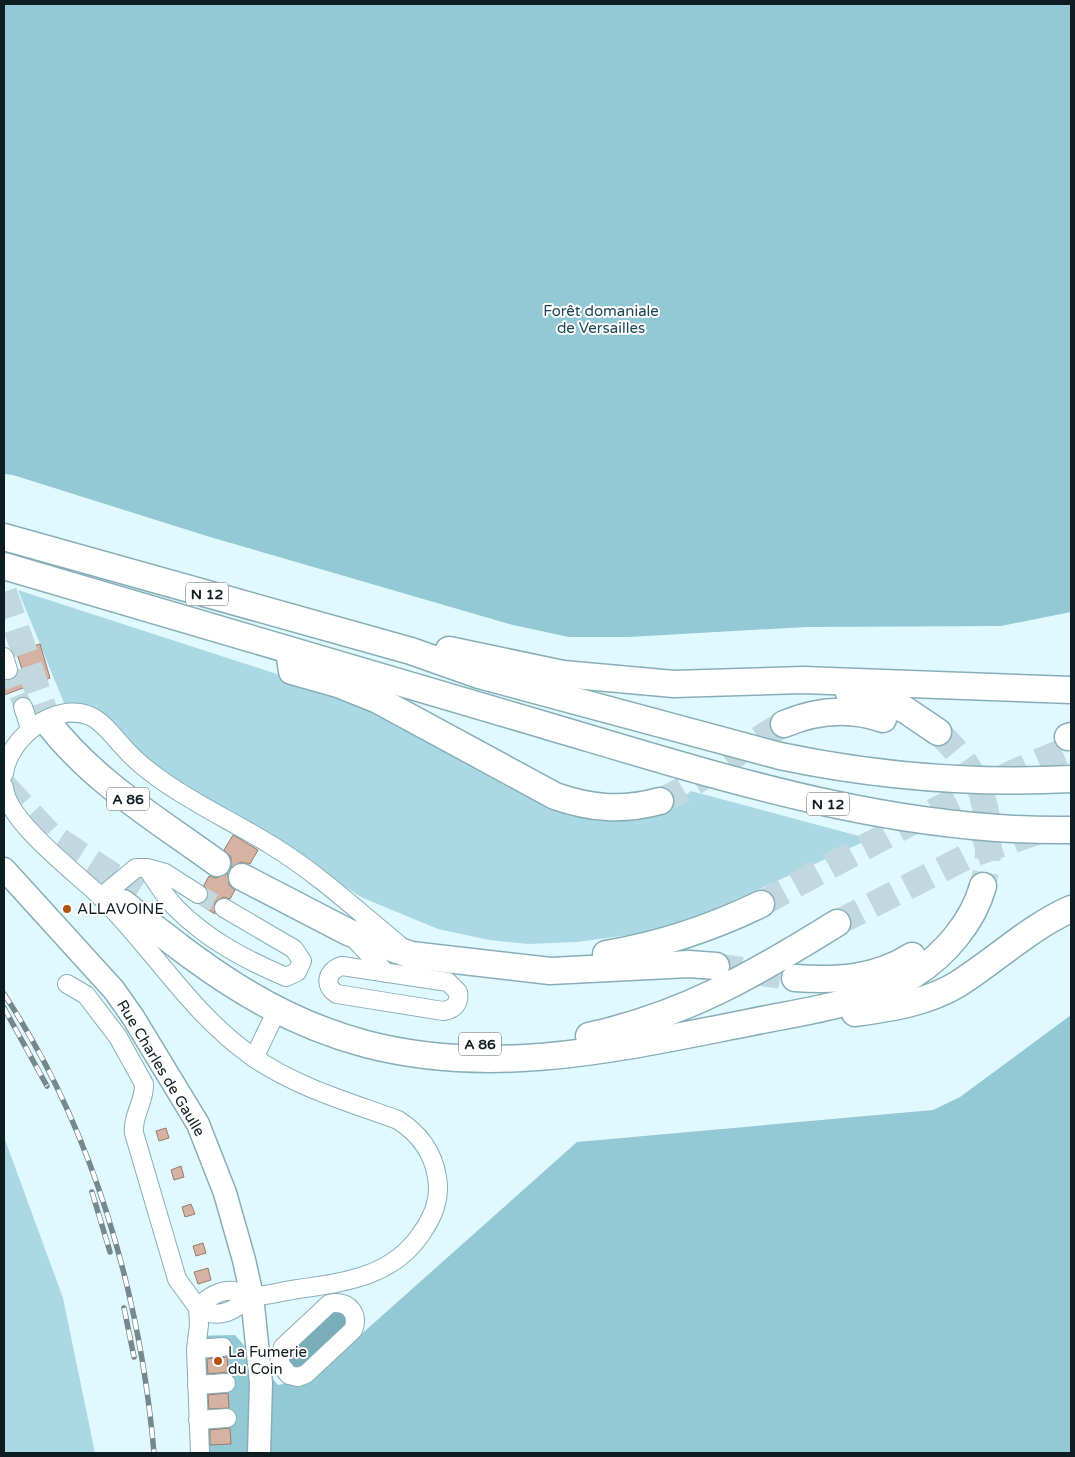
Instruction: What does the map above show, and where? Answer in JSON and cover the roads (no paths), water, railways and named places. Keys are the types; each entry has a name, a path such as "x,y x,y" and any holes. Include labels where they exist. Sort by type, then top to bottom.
{"highway":[{"name":"N 12","path":"4,537 411,651 488,678 684,732 828,767 966,779 1071,779"},
{"name":"N 12","path":"4,566 806,800 936,823 1031,831 1071,830"},
{"path":"411,651 435,647 563,674 674,684 810,688 847,692 904,709 930,736 889,721 838,710 817,713 784,724"},
{"path":"290,651 292,671 378,700 555,796 583,805 615,809 631,808 660,800"},
{"path":"674,684 803,680 1071,690"},
{"name":"A 86","path":"40,726 112,787 217,862"},
{"path":"242,878 408,965 461,961 554,961 650,947 690,935 761,904"},
{"path":"661,1040 833,1006 877,993 896,984 913,975 942,954 966,923 975,884 956,906 938,934 903,961 878,972 858,977 839,979 794,978"},
{"path":"127,890 213,973 277,1010 308,1024 364,1043 401,1052 453,1059 486,1060 548,1058 661,1040 879,1010 923,1000 957,984 1071,909"},
{"name":"A 86","path":"127,890 221,960 283,996 342,1020 402,1036 441,1042 475,1044 519,1045 556,1042 648,1021 714,994 746,978 837,923"},
{"path":"461,961 550,972 689,964 716,966"}],"main road":[{"name":"Rue Charles de Gaulle","path":"4,869 114,990 133,1017 198,1124 225,1194 252,1296 260,1383 259,1453"}],"lane":[{"path":"23,707 40,726"},
{"path":"4,774 8,758 14,748 49,719 68,714 90,716 103,726 127,752 158,778 286,855 318,878 408,965 453,984 458,992 458,1001 452,1009 443,1011 380,1003 337,994 328,983 330,973 342,966 386,973 408,965"},
{"path":"5,796 19,820 127,890 176,908 212,938 242,957 286,977 297,972 302,961 294,949 224,908"},
{"path":"127,890 165,874 198,894"},
{"path":"67,984 86,995 118,1037 144,1084 145,1092 134,1126 134,1133 177,1279 198,1308 208,1314 219,1313 236,1309 252,1296 323,1286 372,1275 402,1257 422,1233 435,1210 438,1197 436,1166 421,1139 398,1120 295,1081 254,1058 219,1030 201,1012 127,890"},
{"path":"348,932 386,973"},
{"path":"254,1058 277,1010"},
{"path":"323,1286 329,1304"},
{"path":"329,1304 344,1304 352,1310 356,1320 353,1330 306,1374 298,1377 289,1375 279,1362 283,1347 329,1304"},
{"path":"198,1308 199,1325 196,1349 200,1453"},
{"path":"196,1349 223,1347"},
{"path":"197,1385 226,1383"},
{"path":"198,1420 227,1418"}],"tunnel":[{"path":"4,592 49,724"},
{"path":"8,670 23,707"},
{"path":"660,801 692,784 784,724"},
{"path":"938,732 967,766 984,802 988,821 989,841 983,886"},
{"path":"761,904 953,801 1071,748"},
{"path":"4,786 49,834 138,892"},
{"path":"837,923 970,855 1043,830"},
{"path":"198,894 224,908"},
{"path":"716,966 795,978"}],"railway":[{"path":"4,994 35,1046 63,1100 87,1156 107,1214 124,1273 137,1333 154,1453"},
{"path":"4,1008 47,1086"},
{"path":"92,1192 110,1252"},
{"path":"124,1308 134,1357"}],"place":[{"name":"ALLAVOINE","path":"67,909"},
{"name":"La Fumerie du Coin","path":"218,1361"}],"park label":[{"name":"Forêt domaniale de Versailles","path":"601,320"}]}
